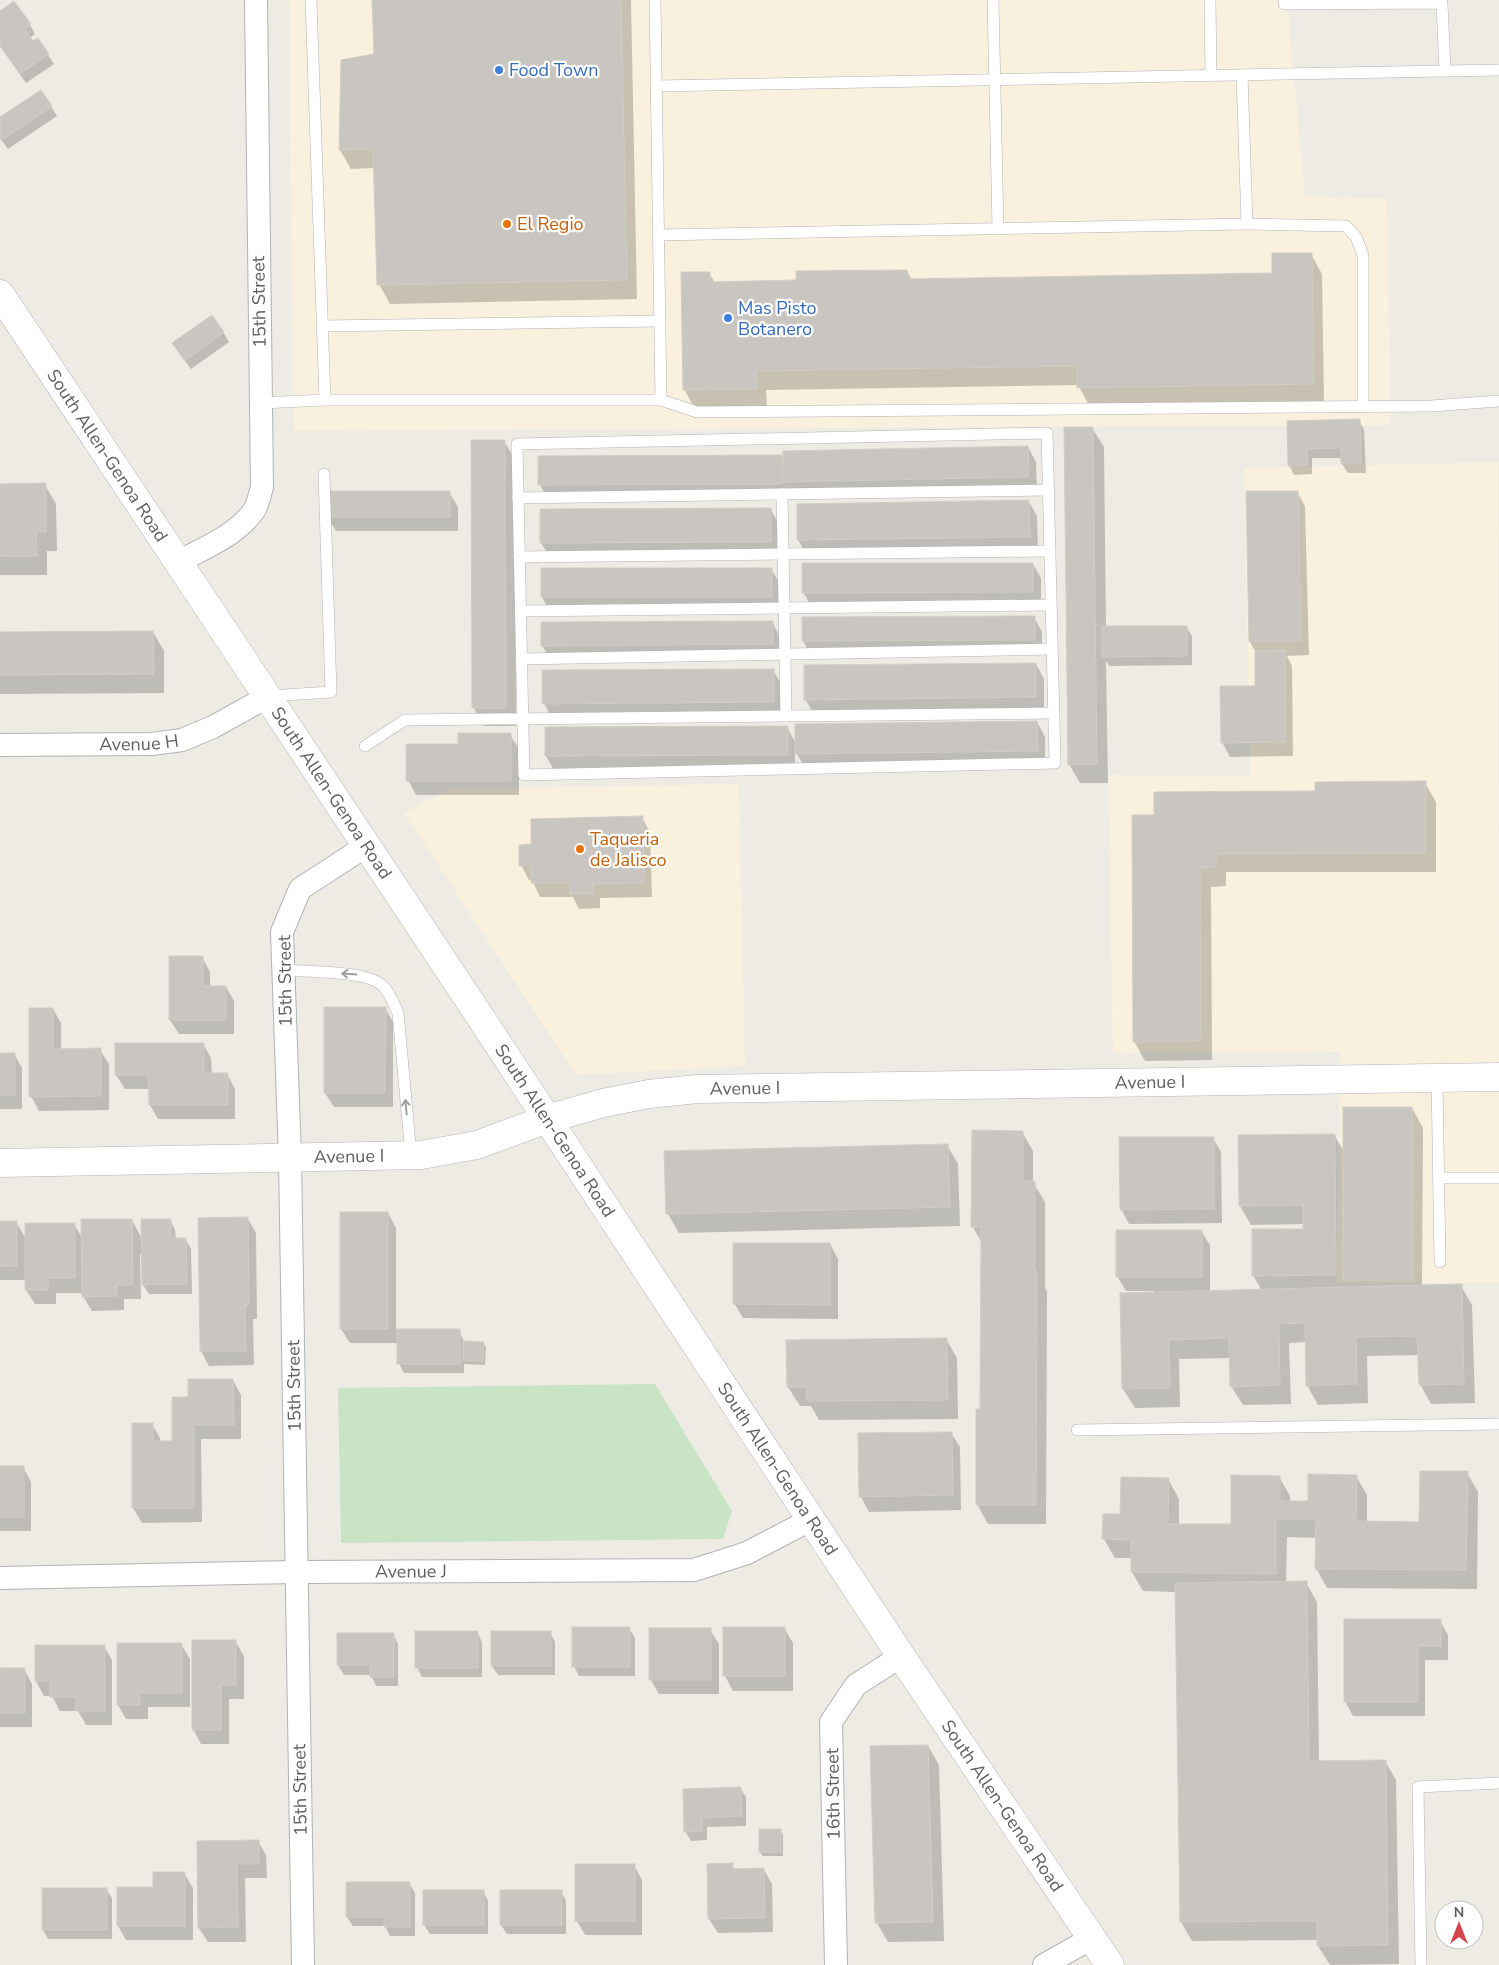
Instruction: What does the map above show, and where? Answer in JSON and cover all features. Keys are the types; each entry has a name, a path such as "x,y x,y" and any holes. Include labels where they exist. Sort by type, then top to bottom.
{"main road":[{"name":"South Allen-Genoa Road","path":"0,294 547,1118 901,1656 1110,1965"},
{"name":"Avenue I","path":"0,1163 411,1155 477,1145 547,1118 603,1102 649,1094 697,1089 1499,1077"}],"street":[{"name":"15th Street","path":"178,562 224,538 243,522 255,508 262,487 256,0"},
{"name":"Avenue H","path":"0,745 152,744 182,740 213,726 267,697"},
{"name":"15th Street","path":"303,1965 290,1158 282,932 300,889 366,846"},
{"name":"Avenue J","path":"0,1578 297,1572 694,1570 747,1553 812,1519"},
{"name":"16th Street","path":"836,1965 831,1722 856,1685 901,1656"},
{"path":"1044,1965 1092,1938"}],"lane":[{"path":"311,0 325,400"},
{"path":"655,0 661,400"},
{"path":"993,0 998,229"},
{"path":"1210,0 1211,75"},
{"path":"1284,0 1284,4 1442,3 1445,71"},
{"path":"656,86 1499,70"},
{"path":"1242,75 1247,224"},
{"path":"659,235 1247,224 1346,226 1356,238 1362,255 1363,406"},
{"path":"322,326 660,321"},
{"path":"260,403 325,400 661,400 697,412 1432,406 1499,401"},
{"path":"1047,433 1049,490 1055,763 524,775 517,444 1047,433"},
{"path":"267,697 331,692 324,474"},
{"path":"518,498 1049,490"},
{"path":"782,494 786,716"},
{"path":"519,557 1050,551"},
{"path":"520,611 1051,605"},
{"path":"522,659 1052,649"},
{"path":"365,746 405,720 1054,713"},
{"path":"283,970 370,977 382,985 387,992 398,1013 411,1155"},
{"path":"1437,1078 1440,1262"},
{"path":"1439,1178 1499,1178"},
{"path":"1077,1430 1499,1424"},
{"path":"1422,1965 1418,1786 1499,1783"}],"shaded area":[{"path":"289,0 1287,0 1305,196 1387,199 1391,425 293,431"},
{"path":"1498,462 1499,1283 1337,1283 1340,1052 1113,1053 1108,775 1250,776 1244,468"},
{"path":"739,784 745,1066 576,1075 404,813 450,789"}],"green space":[{"path":"655,1384 732,1511 723,1539 341,1543 338,1388"}],"building":[{"path":"372,0 621,0 627,280 377,285 373,149 339,150 341,60 374,54"},
{"path":"14,1 31,24 25,29 33,41 38,38 49,54 20,74 0,46 0,11"},
{"path":"41,90 52,106 1,141 0,117"},
{"path":"1272,253 1312,253 1314,384 1077,388 1077,366 756,371 756,389 683,390 681,272 710,272 710,282 796,280 796,271 907,270 908,279 1272,273"},
{"path":"212,315 224,332 185,361 172,343"},
{"path":"1360,419 1361,464 1341,464 1341,448 1307,449 1308,465 1288,466 1287,421"},
{"path":"1064,427 1093,427 1097,764 1068,765"},
{"path":"471,440 505,440 506,708 472,708"},
{"path":"1028,446 1029,477 783,482 783,451"},
{"path":"782,455 782,484 538,485 538,456"},
{"path":"46,483 46,532 36,532 37,556 0,556 0,484"},
{"path":"326,491 450,491 450,517 326,517"},
{"path":"1246,491 1298,491 1301,641 1249,642"},
{"path":"1029,500 1030,537 797,540 797,504"},
{"path":"771,508 771,542 540,543 540,509"},
{"path":"802,563 1033,563 1033,592 802,593"},
{"path":"541,568 772,568 772,597 541,597"},
{"path":"1035,616 1035,640 802,641 802,617"},
{"path":"773,621 773,644 541,646 541,622"},
{"path":"1102,626 1187,626 1187,656 1102,657"},
{"path":"153,631 154,674 0,675 0,632"},
{"path":"1285,650 1285,742 1221,743 1220,686 1255,686 1255,651"},
{"path":"1036,663 1036,697 804,700 804,665"},
{"path":"774,669 774,702 542,704 542,670"},
{"path":"1037,721 1038,751 795,754 795,724"},
{"path":"788,726 788,755 545,756 545,727"},
{"path":"458,733 511,733 511,781 406,781 406,744 458,744"},
{"path":"1426,781 1426,853 1216,854 1216,867 1200,868 1201,1041 1133,1042 1132,815 1154,815 1154,792 1315,791 1315,782"},
{"path":"643,816 644,883 593,884 593,894 570,894 570,883 531,883 530,865 519,866 519,845 531,844 531,819"},
{"path":"169,956 203,956 203,986 226,986 226,1020 169,1020"},
{"path":"324,1007 386,1007 385,1093 324,1093"},
{"path":"29,1008 53,1008 53,1049 101,1048 101,1096 29,1097"},
{"path":"115,1043 204,1043 204,1073 228,1073 228,1105 149,1105 148,1075 115,1075"},
{"path":"0,1053 15,1053 15,1095 0,1095"},
{"path":"1343,1107 1412,1107 1412,1280 1343,1280"},
{"path":"972,1130 1023,1131 1023,1181 1035,1181 1035,1271 1037,1271 1036,1505 976,1505 976,1409 980,1409 981,1227 971,1227"},
{"path":"1335,1134 1336,1275 1252,1276 1252,1229 1303,1229 1303,1205 1239,1206 1238,1135"},
{"path":"1119,1137 1214,1137 1214,1209 1120,1210"},
{"path":"948,1144 950,1207 666,1214 664,1151"},
{"path":"340,1212 388,1212 388,1329 340,1329"},
{"path":"248,1217 249,1305 245,1305 246,1351 200,1351 198,1218"},
{"path":"81,1219 132,1219 133,1285 117,1285 117,1296 82,1297"},
{"path":"141,1219 171,1219 171,1238 186,1238 187,1284 142,1285"},
{"path":"0,1221 17,1221 17,1266 0,1266"},
{"path":"25,1223 75,1223 75,1278 48,1278 48,1290 25,1290"},
{"path":"1116,1230 1202,1230 1202,1277 1116,1277"},
{"path":"733,1243 830,1243 830,1305 733,1304"},
{"path":"1462,1284 1464,1384 1419,1385 1417,1336 1356,1337 1357,1384 1306,1386 1305,1323 1279,1324 1280,1385 1230,1387 1229,1338 1169,1340 1170,1388 1122,1389 1120,1293"},
{"path":"397,1329 460,1329 460,1364 397,1364"},
{"path":"947,1338 948,1400 807,1401 806,1387 787,1387 786,1340"},
{"path":"463,1341 484,1342 483,1361 463,1360"},
{"path":"188,1379 233,1379 234,1425 194,1425 194,1508 132,1508 132,1423 153,1423 153,1441 172,1441 172,1397 188,1397"},
{"path":"952,1432 953,1495 859,1497 858,1433"},
{"path":"0,1466 24,1466 24,1517 0,1517"},
{"path":"1420,1471 1468,1471 1466,1570 1315,1569 1316,1519 1276,1519 1276,1574 1131,1572 1131,1540 1102,1539 1103,1514 1120,1514 1121,1477 1169,1478 1168,1524 1231,1524 1231,1475 1280,1476 1280,1501 1308,1501 1308,1474 1357,1475 1356,1521 1419,1522"},
{"path":"1307,1581 1309,1761 1386,1760 1388,1945 1317,1946 1317,1921 1180,1922 1175,1583"},
{"path":"1344,1619 1441,1619 1441,1646 1418,1646 1418,1702 1344,1702"},
{"path":"572,1627 630,1627 630,1667 572,1667"},
{"path":"723,1627 785,1627 785,1676 723,1676"},
{"path":"649,1628 711,1628 711,1680 649,1680"},
{"path":"415,1631 478,1631 478,1668 415,1668"},
{"path":"491,1631 551,1631 551,1666 491,1666"},
{"path":"337,1633 394,1633 394,1677 370,1677 370,1665 337,1665"},
{"path":"192,1640 236,1640 236,1685 221,1685 221,1730 192,1730"},
{"path":"117,1643 182,1643 182,1693 140,1693 140,1705 117,1705"},
{"path":"35,1645 105,1645 105,1711 76,1711 76,1697 50,1697 50,1681 35,1681"},
{"path":"0,1668 25,1668 25,1713 0,1713"},
{"path":"928,1745 933,1922 875,1923 870,1746"},
{"path":"741,1787 742,1816 702,1818 703,1831 684,1832 683,1789"},
{"path":"759,1829 781,1829 781,1852 759,1852"},
{"path":"259,1840 259,1864 237,1864 238,1927 198,1928 197,1841"},
{"path":"733,1863 733,1869 764,1868 765,1918 708,1919 707,1864"},
{"path":"575,1864 635,1864 635,1921 575,1921"},
{"path":"153,1872 185,1872 185,1926 117,1926 117,1887 153,1887"},
{"path":"346,1882 410,1882 410,1927 384,1927 384,1917 346,1917"},
{"path":"42,1888 107,1888 107,1930 42,1930"},
{"path":"423,1890 484,1890 484,1925 423,1925"},
{"path":"500,1890 562,1890 562,1925 500,1925"}],"place":[{"name":"Food Town","path":"499,70"},
{"name":"El Regio","path":"507,224"},
{"name":"Mas Pisto Botanero","path":"728,318"},
{"name":"Taqueria de Jalisco","path":"580,849"}]}
